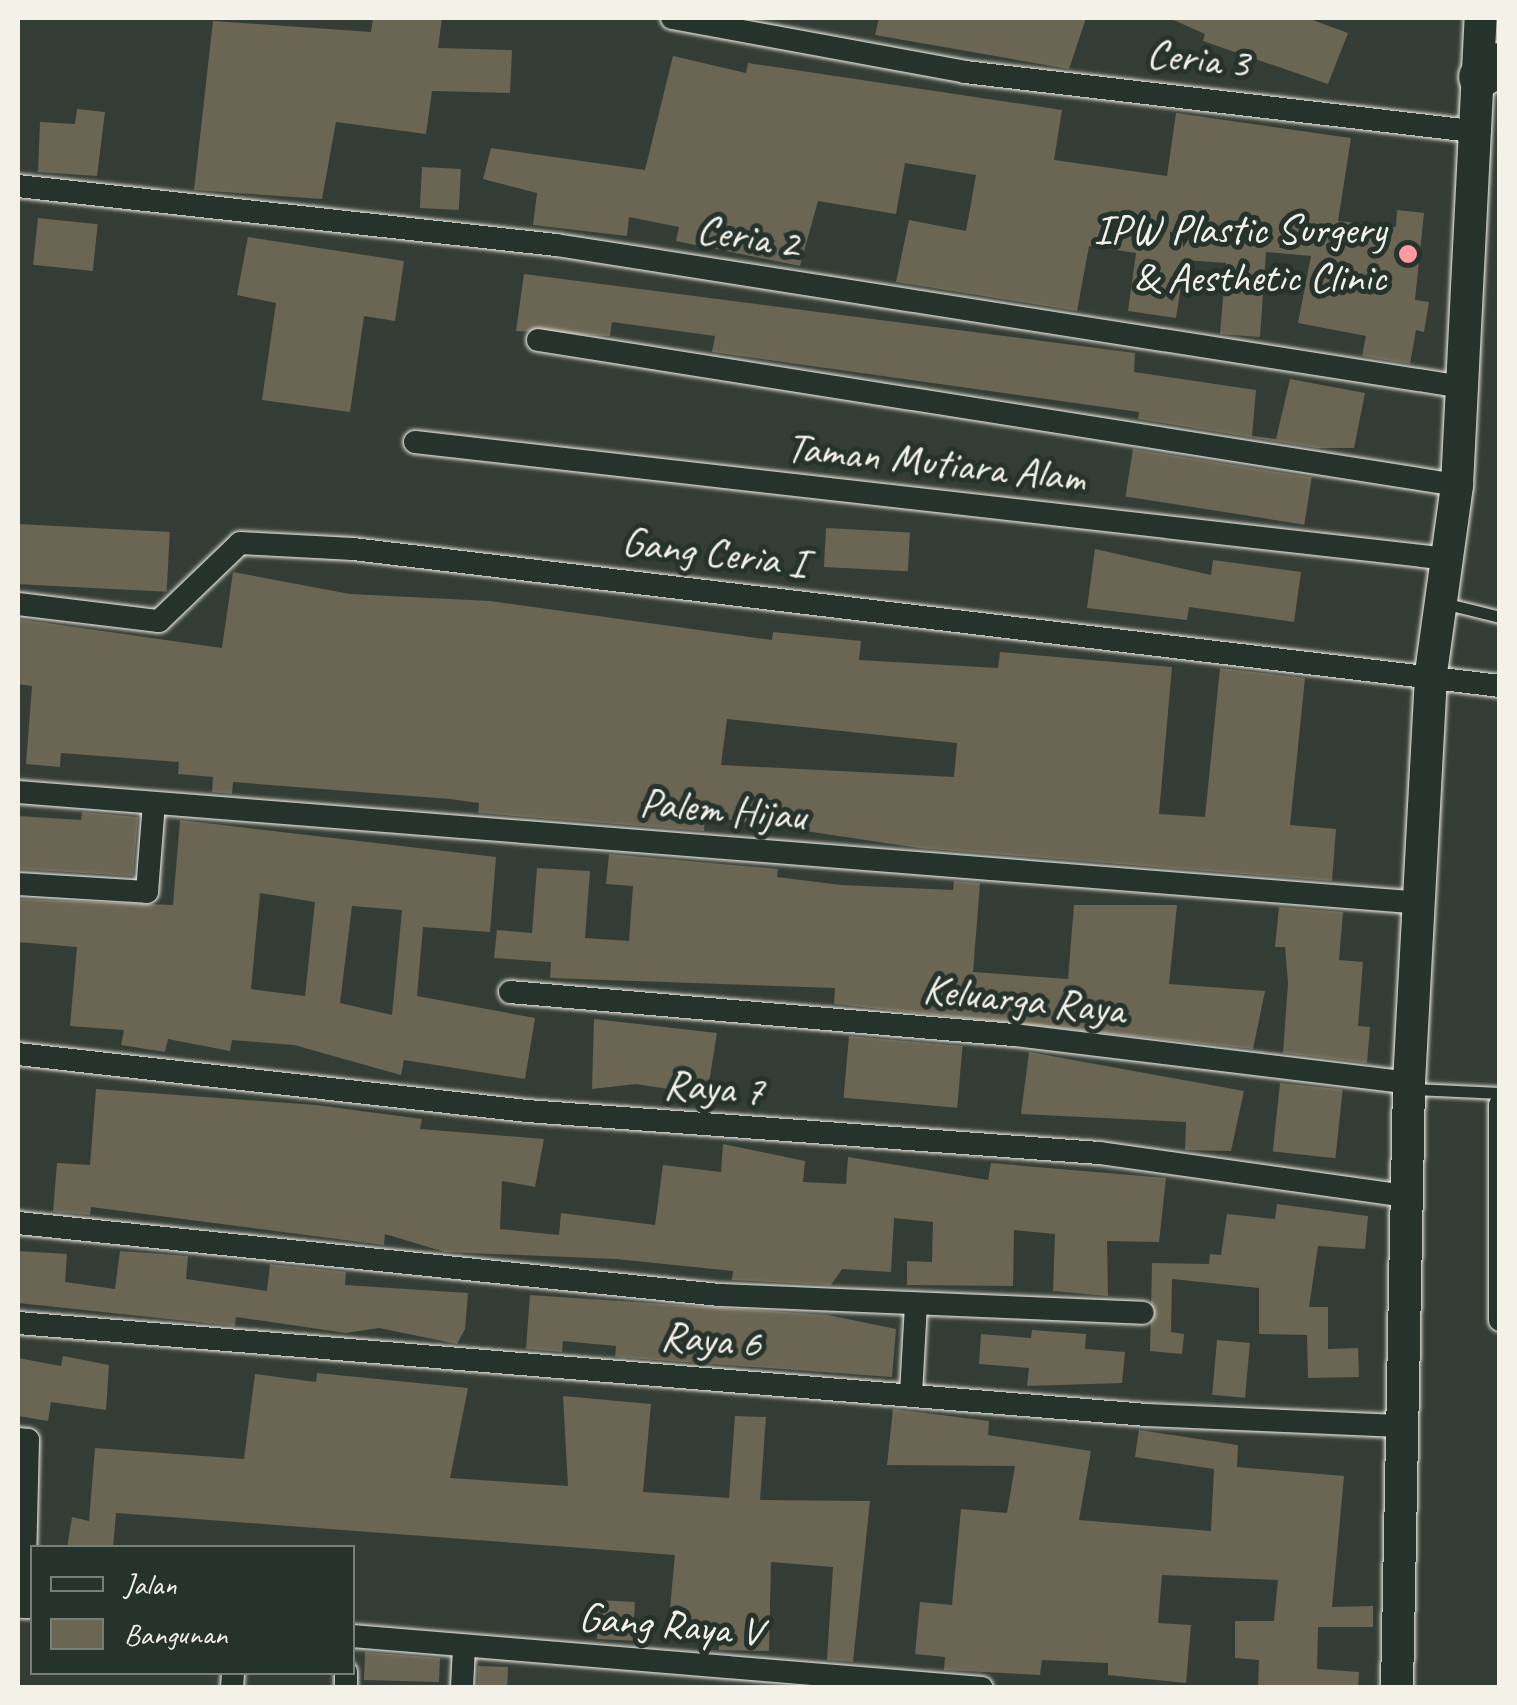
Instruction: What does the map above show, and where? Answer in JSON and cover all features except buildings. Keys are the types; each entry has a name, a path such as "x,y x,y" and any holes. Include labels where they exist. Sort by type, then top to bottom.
{"street":[{"name":"Ceria 3","path":"672,18 966,72 1480,132"},
{"path":"1397,1688 1406,1196 1432,673 1447,604 1480,132 1490,71 1481,18"},
{"name":"Ceria 2","path":"18,186 556,245 1463,387"},
{"path":"538,340 1457,485"},
{"name":"Taman Mutiara Alam","path":"414,442 1449,559"},
{"name":"Gang Ceria I","path":"18,604 158,621 240,543 1432,673"},
{"path":"1432,673 1500,686"},
{"name":"Palem Hijau","path":"18,792 1423,904"},
{"path":"18,884 147,892 154,803"},
{"name":"Keluarga Raya","path":"510,992 630,1000 1414,1087"},
{"name":"Raya 7","path":"18,1054 527,1111 1099,1153 1406,1196"},
{"path":"1491,1098 1500,1320"},
{"name":"Raya 6","path":"18,1222 496,1276 916,1305 1143,1314"},
{"path":"911,1394 916,1305"},
{"name":"Raya 6","path":"18,1323 911,1394 1400,1426"},
{"path":"18,1439 28,1440 24,1606 30,1607"},
{"name":"Gang Raya V","path":"355,1636 982,1688"},
{"path":"462,1688 464,1646"}],"lane":[{"path":"1447,604 1500,617"},
{"path":"1414,1087 1491,1098 1500,1094"}],"place":[{"name":"IPW Plastic Surgery & Aesthetic Clinic","path":"1408,254"}]}
